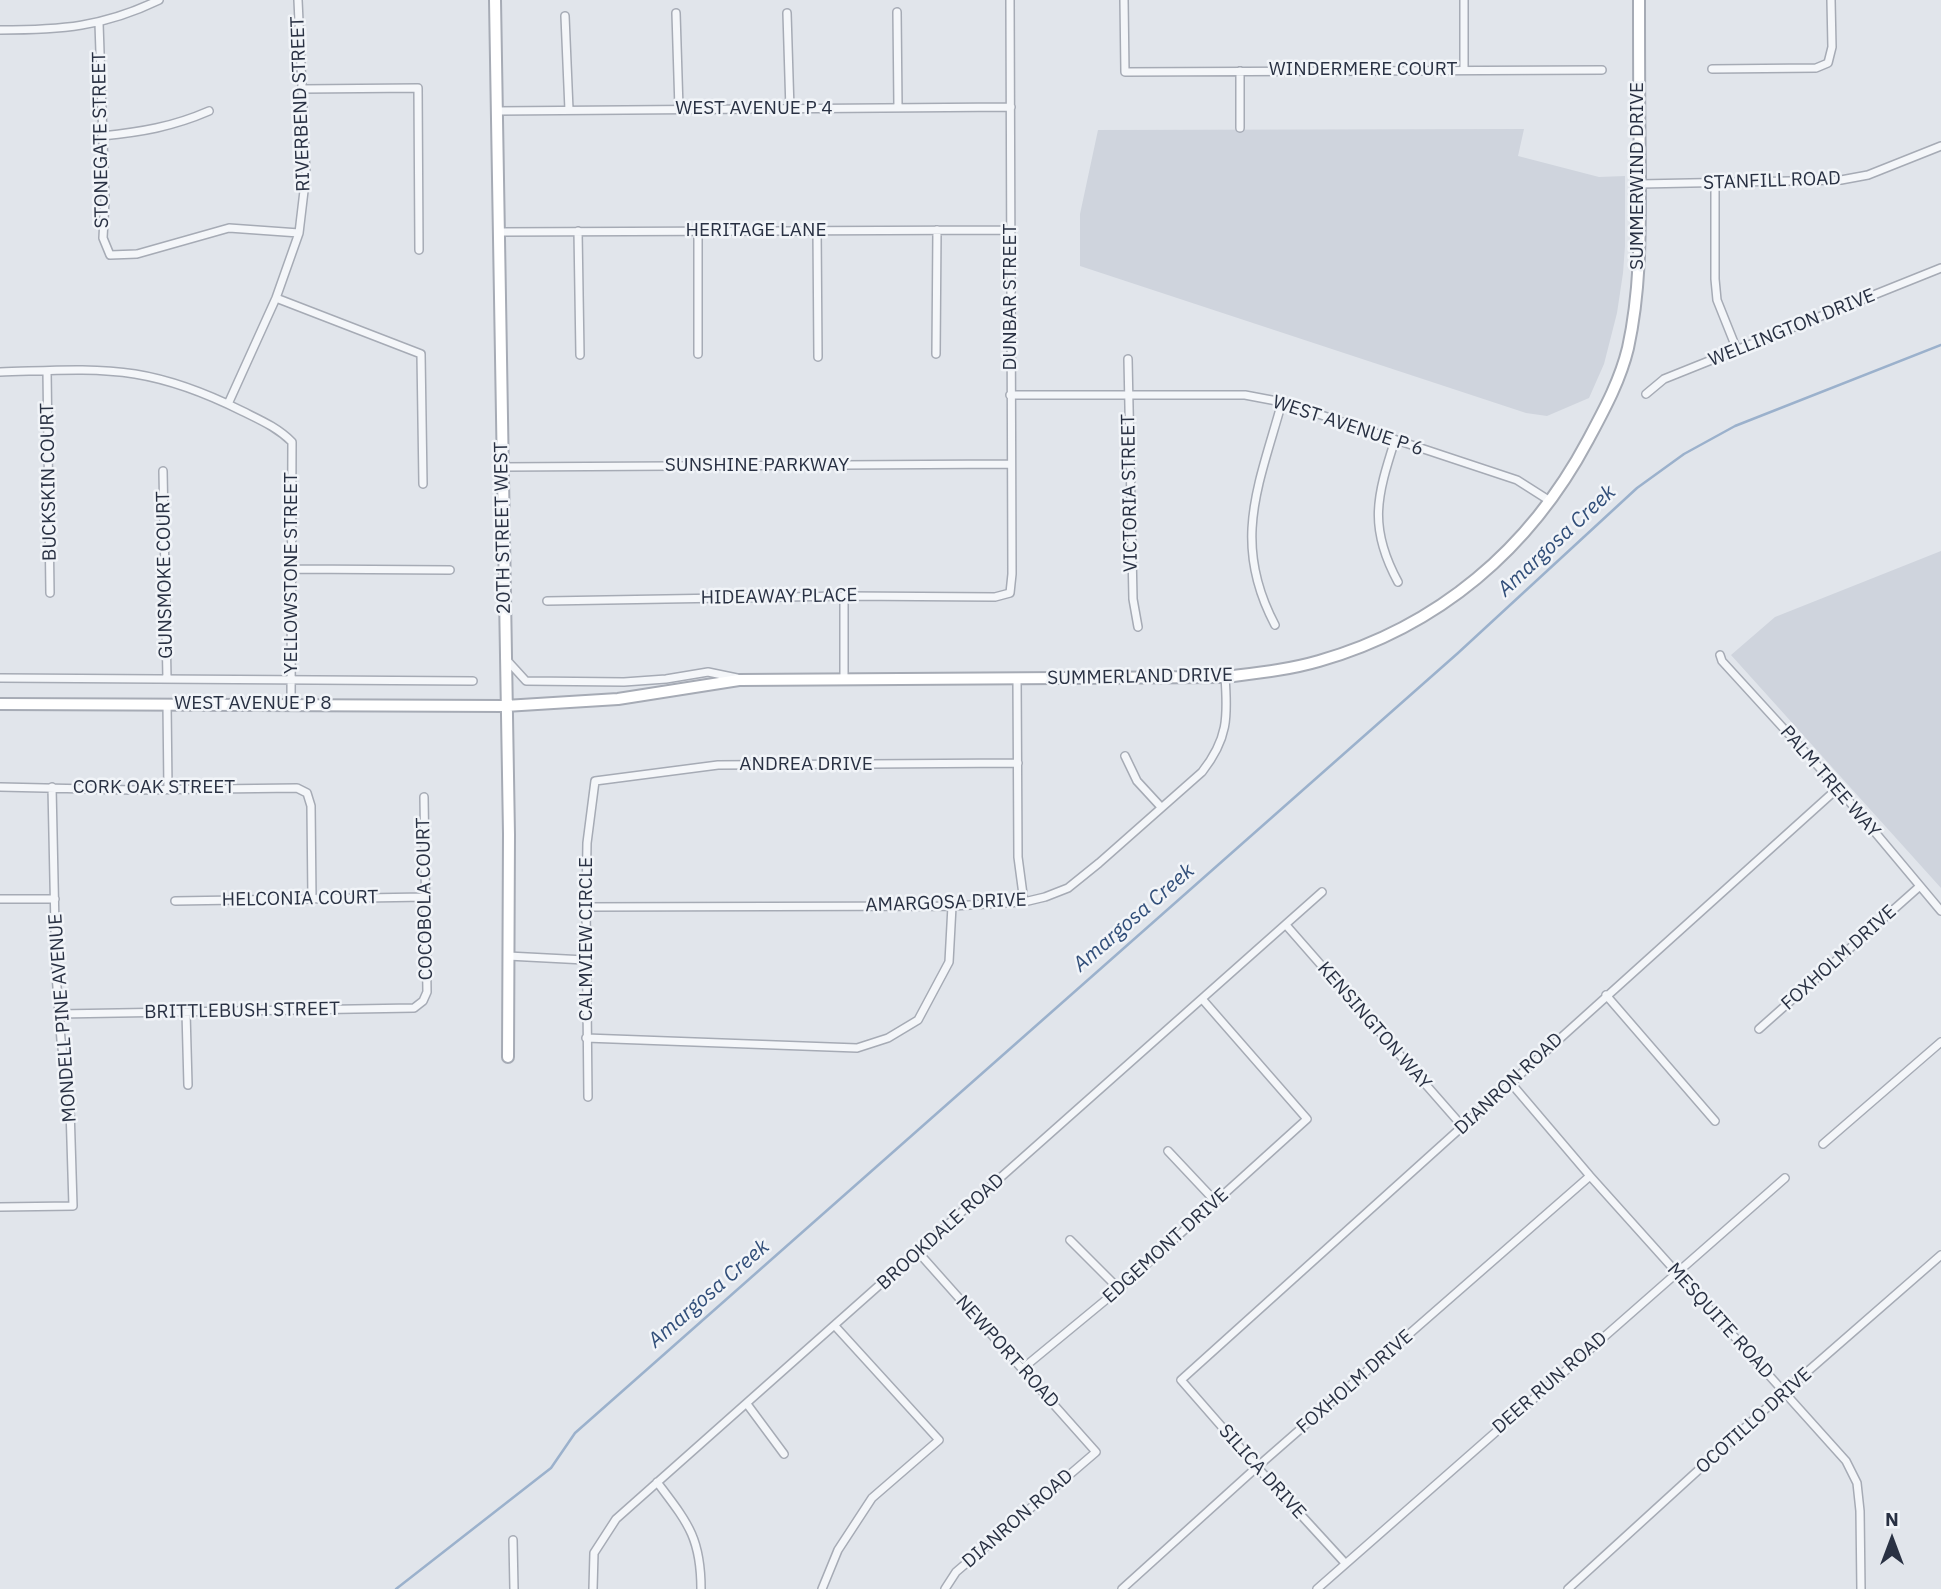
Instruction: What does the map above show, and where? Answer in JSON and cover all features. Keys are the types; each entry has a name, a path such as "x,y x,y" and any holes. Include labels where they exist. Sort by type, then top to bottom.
{"street":[{"path":"0,30 44,30 99,23 159,0"},
{"name":"RIVERBEND STREET","path":"228,404 276,298 299,233 306,174 298,0"},
{"name":"20TH STREET WEST","path":"495,0 509,834 508,1057"},
{"name":"DUNBAR STREET","path":"1010,0 1010,593"},
{"name":"WINDERMERE COURT","path":"1124,0 1125,72 1602,70"},
{"path":"1464,0 1464,70"},
{"name":"SUMMERWIND DRIVE","path":"1627,351 1640,257 1639,0"},
{"path":"1712,69 1816,68 1828,63 1832,47 1830,0"},
{"path":"897,12 898,107"},
{"path":"676,13 679,109"},
{"path":"788,13 790,110"},
{"path":"565,16 569,110"},
{"name":"STONEGATE STREET","path":"99,23 105,199 103,238 110,254 137,254 229,228 299,233"},
{"path":"1240,71 1240,128"},
{"path":"302,89 418,88 419,250"},
{"name":"WEST AVENUE P 4","path":"497,111 1011,107"},
{"path":"102,136 152,131 209,111"},
{"name":"STANFILL ROAD","path":"1640,184 1841,180 1868,175 1941,146"},
{"path":"1715,183 1717,300 1737,350"},
{"path":"817,230 818,357"},
{"path":"936,354 937,230"},
{"name":"HERITAGE LANE","path":"500,232 1011,230"},
{"path":"578,231 580,355"},
{"path":"698,232 698,354"},
{"name":"WELLINGTON DRIVE","path":"1646,394 1664,379 1941,268"},
{"path":"276,298 421,354 423,484"},
{"name":"SUMMERLAND DRIVE","path":"505,706 618,699 739,680 1225,677 1317,662 1358,649 1443,605 1509,551 1531,527 1570,473 1615,388 1627,351"},
{"name":"VICTORIA STREET","path":"1128,359 1133,599 1138,627"},
{"path":"0,372 81,370 133,374 171,382 228,404"},
{"name":"BUCKSKIN COURT","path":"47,371 50,593"},
{"name":"WEST AVENUE P 6","path":"1010,395 1245,395 1282,402 1517,480 1550,501"},
{"path":"1275,625 1262,602 1252,556 1250,530 1254,502 1282,402"},
{"name":"YELLOWSTONE STREET","path":"228,404 280,430 292,442 291,704"},
{"path":"1395,440 1378,499 1382,547 1398,582"},
{"name":"SUNSHINE PARKWAY","path":"503,467 1011,464"},
{"name":"GUNSMOKE COURT","path":"163,471 167,680"},
{"path":"292,569 450,570"},
{"name":"HIDEAWAY PLACE","path":"547,601 844,596 995,597 1010,593"},
{"path":"844,596 844,680"},
{"name":"PALM TREE WAY","path":"1720,655 1722,661 1838,788 1941,911"},
{"path":"505,657 526,681 624,682 708,672 752,680"},
{"name":"AMARGOSA DRIVE","path":"586,907 952,906 1024,902 1045,897 1068,888 1202,772 1216,754 1224,731 1227,707 1225,677"},
{"name":"WEST AVENUE P 8","path":"0,678 473,681"},
{"path":"1017,679 1018,857 1024,902"},
{"name":"WEST AVENUE P 8","path":"0,704 505,706"},
{"path":"167,704 168,789"},
{"path":"1125,756 1137,781 1161,807"},
{"name":"ANDREA DRIVE","path":"596,781 719,765 1018,763"},
{"name":"CALMVIEW CIRCLE","path":"588,1097 585,960 587,843 596,781"},
{"name":"MONDELL PINE AVENUE","path":"0,1207 73,1206 70,1108 59,1014 52,787"},
{"name":"CORK OAK STREET","path":"0,788 297,788 307,793 311,806 313,899"},
{"name":"DIANRON ROAD","path":"1181,1380 1838,788"},
{"name":"COCOBOLA COURT","path":"423,1001 427,992 424,797"},
{"name":"FOXHOLM DRIVE","path":"1759,1029 1920,886"},
{"name":"BROOKDALE ROAD","path":"593,1589 594,1553 616,1520 1322,892"},
{"name":"HELCONIA COURT","path":"174,901 426,897"},
{"path":"0,899 55,899"},
{"path":"586,1038 857,1048 888,1038 918,1020 950,961 952,906"},
{"name":"KENSINGTON WAY","path":"1286,925 1463,1127"},
{"path":"508,956 585,960"},
{"path":"1606,995 1715,1121"},
{"name":"EDGEMONT DRIVE","path":"1022,1369 1119,1289 1307,1119 1203,1000"},
{"name":"BRITTLEBUSH STREET","path":"59,1014 414,1007 423,1001"},
{"path":"186,1012 188,1084"},
{"path":"1823,1144 1941,1042"},
{"name":"MESQUITE ROAD","path":"1510,1082 1676,1273 1846,1461 1857,1483 1861,1589"},
{"path":"1168,1151 1216,1202"},
{"name":"FOXHOLM DRIVE","path":"1122,1589 1257,1467 1591,1177"},
{"name":"DEER RUN ROAD","path":"1317,1589 1785,1178"},
{"path":"1070,1240 1119,1289"},
{"name":"NEWPORT ROAD","path":"918,1252 1096,1452"},
{"name":"OCOTILLO DRIVE","path":"1568,1589 1784,1392 1941,1255"},
{"path":"822,1589 838,1550 872,1498 939,1440 835,1326"},
{"name":"SILICA DRIVE","path":"1181,1380 1345,1563"},
{"path":"747,1404 784,1454"},
{"name":"DIANRON ROAD","path":"944,1589 956,1572 1096,1452"},
{"path":"657,1482 690,1526 701,1564 701,1589"},
{"path":"513,1540 514,1589"},
{"path":"1576,1582 1582,1589"}],"shaded area":[{"path":"1524,129 1518,156 1599,177 1625,176 1623,273 1617,313 1604,364 1589,398 1547,416 1526,413 1080,266 1080,214 1098,130"},
{"path":"1941,551 1941,888 1731,655 1775,617"}],"waterway":[{"name":"Amargosa Creek","path":"396,1589 551,1468 575,1433 1458,653 1637,488 1684,454 1735,426 1941,345"}]}
